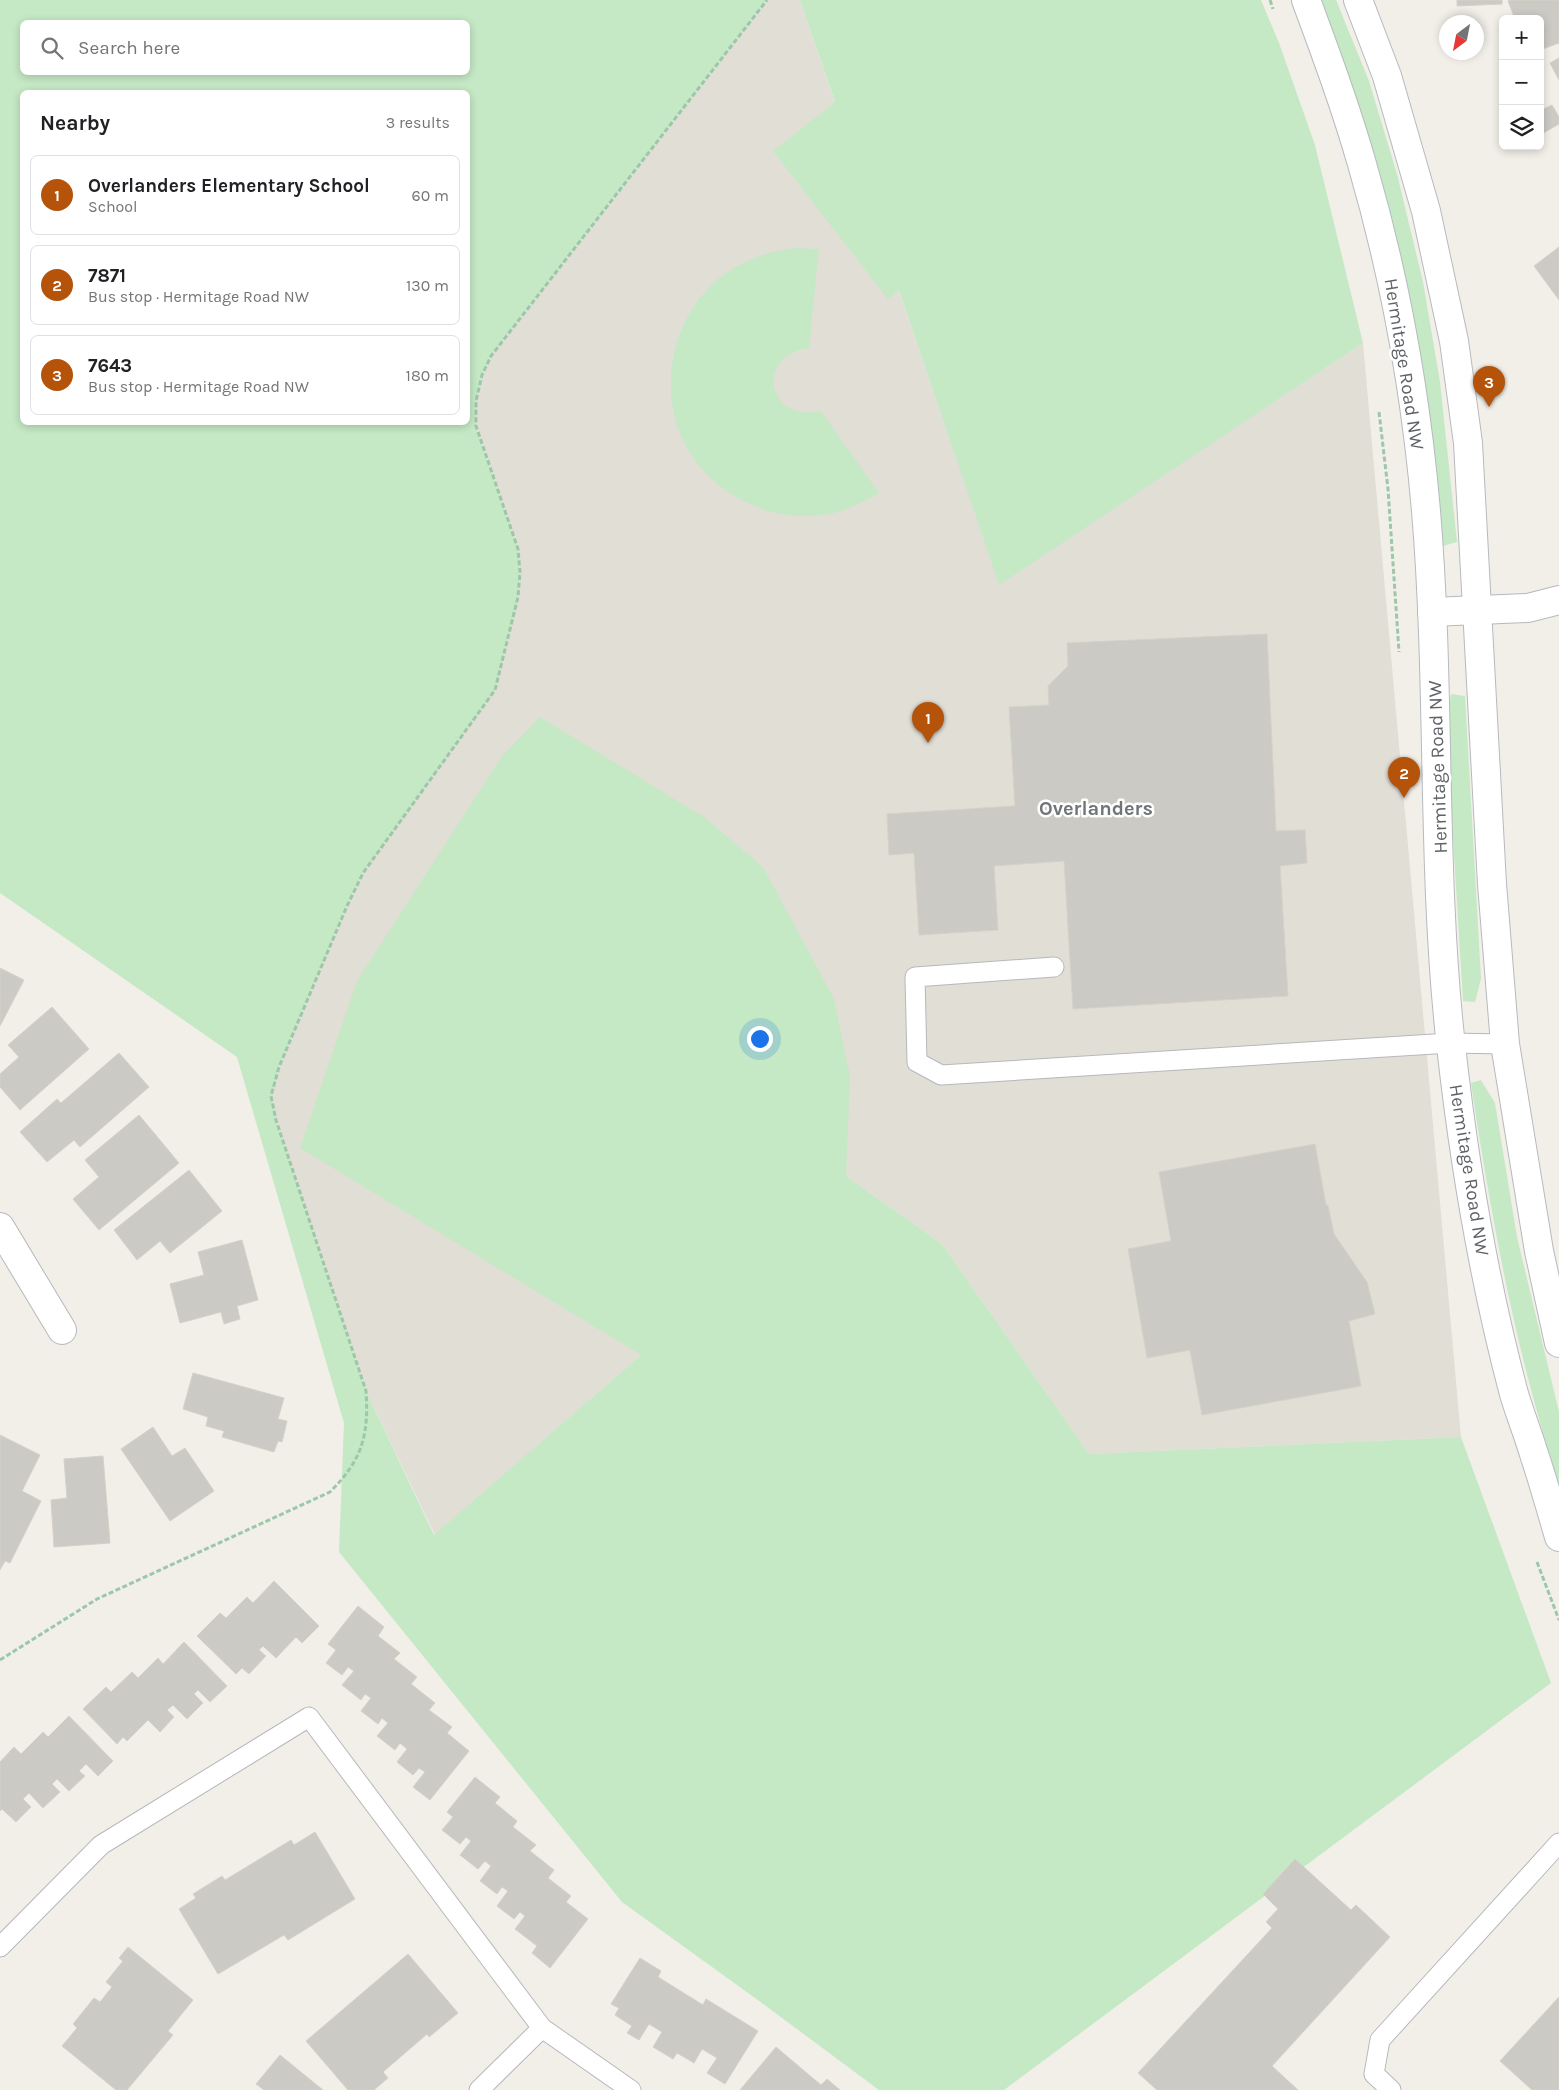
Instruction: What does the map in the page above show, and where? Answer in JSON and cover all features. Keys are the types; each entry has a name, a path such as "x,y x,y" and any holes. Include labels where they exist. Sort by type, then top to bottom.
{"street":[{"name":"Hermitage Road NW","path":"1306,0 1335,80 1362,164 1385,250 1403,337 1417,424 1426,513 1432,612 1440,885 1450,1043 1466,1163 1493,1302 1515,1397 1536,1458 1559,1537"},
{"path":"1358,0 1387,76 1426,211 1454,341 1468,443 1492,884 1505,1044 1539,1251 1559,1343"},
{"path":"1432,612 1528,608 1559,600"},
{"path":"0,1227 62,1330"}],"lane":[{"path":"1054,967 915,977 918,1062 941,1075 1450,1043 1505,1044"},
{"path":"0,1947 101,1845 309,1717 542,2028 631,2090"},
{"path":"1391,2090 1374,2074 1380,2040 1559,1843"},
{"path":"479,2090 542,2028"}],"path":[{"path":"0,1660 97,1599 330,1492 347,1475 355,1463 362,1443 368,1415 366,1391 276,1120 272,1096 279,1067 347,906 363,873 495,690 518,597 520,572 518,549 476,426 476,402 482,375 491,356 767,0"}],"shaded area":[{"path":"767,0 800,0 999,584 1363,343 1461,1437 1089,1454 942,1244 846,1176 435,1535 366,1391 276,1120 271,1096 279,1067 347,906 363,873 418,796 518,597 520,572 518,549 476,426 476,401 482,375 491,356"}],"green space":[{"path":"0,0 767,0 491,356 482,375 476,401 476,427 518,549 520,572 518,597 495,690 363,873 347,906 279,1067 272,1096 276,1120 366,1391 434,1535 641,1355 300,1148 357,981 502,756 540,717 704,817 763,867 834,999 850,1076 846,1176 942,1244 1089,1454 1461,1437 1551,1683 1004,2090 879,2090 622,1902 339,1552 344,1423 237,1057 0,893"},
{"path":"800,0 1261,0 1279,43 1315,145 1363,343 999,585 899,290 888,299 773,151 835,102"},
{"path":"1316,0 1336,0 1369,81 1397,174 1423,282 1440,382 1457,542 1443,546 1437,535"},
{"path":"796,248 819,249 809,348 792,353 780,363 774,374 774,387 779,399 789,408 803,412 821,411 879,493 844,510 812,516 785,514 760,508 736,497 714,481 697,462 683,440 674,414 671,391 672,367 676,344 685,322 697,302 712,285 731,270 763,255"},
{"path":"1451,694 1465,696 1481,979 1475,1002 1463,1001 1446,722"},
{"path":"1481,1080 1495,1103 1517,1237 1559,1412 1559,1484 1530,1385 1496,1235 1471,1083"}],"building":[{"path":"1457,0 1502,0 1502,4 1457,6"},
{"path":"1559,0 1559,43 1544,49 1544,15 1513,15 1508,1"},
{"path":"1559,58 1559,80 1550,63"},
{"path":"1552,105 1559,117 1559,124 1544,133 1544,109"},
{"path":"1559,247 1559,300 1534,266"},
{"path":"1267,634 1276,831 1305,830 1307,863 1280,866 1288,996 1073,1009 1064,861 994,866 998,930 919,935 914,853 889,855 887,814 1015,806 1009,707 1049,705 1048,686 1068,666 1067,643"},
{"path":"0,968 24,980 0,1026"},
{"path":"52,1007 89,1049 20,1110 0,1087 0,1074 19,1057 8,1045"},
{"path":"119,1053 149,1087 80,1147 74,1140 47,1162 20,1132 57,1099 61,1103"},
{"path":"139,1115 179,1163 99,1230 73,1199 99,1177 85,1160"},
{"path":"1315,1144 1326,1205 1328,1205 1334,1234 1367,1282 1375,1314 1349,1321 1361,1386 1202,1415 1190,1350 1147,1358 1128,1249 1171,1241 1159,1172"},
{"path":"189,1170 222,1211 170,1253 160,1241 137,1260 114,1230"},
{"path":"242,1240 258,1300 237,1306 240,1319 224,1324 221,1312 180,1323 170,1284 204,1275 198,1252"},
{"path":"193,1373 284,1398 278,1419 287,1421 282,1442 278,1441 274,1452 222,1437 224,1431 206,1426 208,1417 183,1409"},
{"path":"153,1427 172,1456 185,1448 214,1491 170,1521 121,1449"},
{"path":"0,1435 40,1455 22,1491 41,1501 10,1563 5,1561 0,1570"},
{"path":"103,1456 110,1543 54,1547 51,1500 67,1498 64,1459"},
{"path":"274,1581 319,1626 302,1643 296,1637 276,1658 263,1646 259,1650 266,1656 249,1674 242,1668 236,1674 197,1636 220,1613 226,1618 247,1597 253,1603"},
{"path":"358,1606 384,1627 378,1636 400,1653 394,1659 417,1677 411,1684 435,1703 429,1710 452,1727 447,1733 469,1751 430,1800 413,1787 425,1772 419,1768 413,1775 397,1762 407,1749 400,1743 395,1750 377,1736 388,1723 382,1718 378,1724 361,1711 371,1698 365,1694 361,1700 342,1685 354,1671 348,1667 342,1675 326,1663 336,1650 328,1644"},
{"path":"184,1642 227,1686 210,1702 198,1690 194,1694 203,1703 187,1719 173,1705 167,1710 174,1717 160,1732 148,1720 127,1741 123,1737 117,1744 83,1709 106,1687 111,1692 132,1672 138,1678 158,1658 163,1664"},
{"path":"69,1716 113,1761 98,1776 86,1764 79,1771 85,1776 69,1791 57,1779 52,1784 60,1792 43,1808 29,1793 23,1799 31,1807 16,1822 2,1809 0,1811 0,1762 14,1747 21,1754 43,1732 48,1737"},
{"path":"475,1777 500,1797 495,1803 517,1821 513,1827 536,1845 530,1851 554,1870 548,1878 571,1896 566,1902 588,1919 550,1968 532,1953 537,1946 515,1929 525,1916 520,1912 514,1919 497,1906 508,1891 502,1887 497,1894 480,1881 491,1866 485,1861 478,1869 460,1855 471,1841 466,1837 460,1844 442,1830 453,1817 447,1812"},
{"path":"315,1832 355,1899 288,1940 284,1935 218,1974 179,1909 196,1898 193,1894 222,1876 225,1880 291,1840 294,1845"},
{"path":"1295,1859 1351,1910 1356,1905 1390,1937 1272,2066 1298,2090 1157,2090 1138,2073 1272,1928 1266,1922 1278,1909 1263,1894"},
{"path":"128,1947 193,2000 168,2031 173,2035 127,2090 116,2090 62,2046 77,2028 73,2024 94,1998 100,2002 112,1987 106,1982 123,1961 119,1958"},
{"path":"408,1954 458,2013 429,2037 427,2034 383,2072 388,2078 374,2090 348,2090 306,2041"},
{"path":"640,1958 661,1971 658,1977 703,2005 706,1999 758,2031 725,2084 707,2073 717,2058 702,2049 694,2063 677,2053 673,2059 653,2047 662,2032 649,2024 639,2040 627,2033 632,2026 615,2015 619,2008 611,2004"},
{"path":"1559,1997 1559,2090 1532,2090 1500,2061"},
{"path":"776,2047 821,2085 827,2079 840,2090 740,2090"},
{"path":"280,2055 323,2090 264,2090 256,2084"}],"place":[{"name":"7643","path":"1489,407"},
{"name":"Overlanders Elementary School","path":"928,743"},
{"name":"7871","path":"1404,798"}],"district":[{"name":"Overlanders","path":"1096,808"}]}
